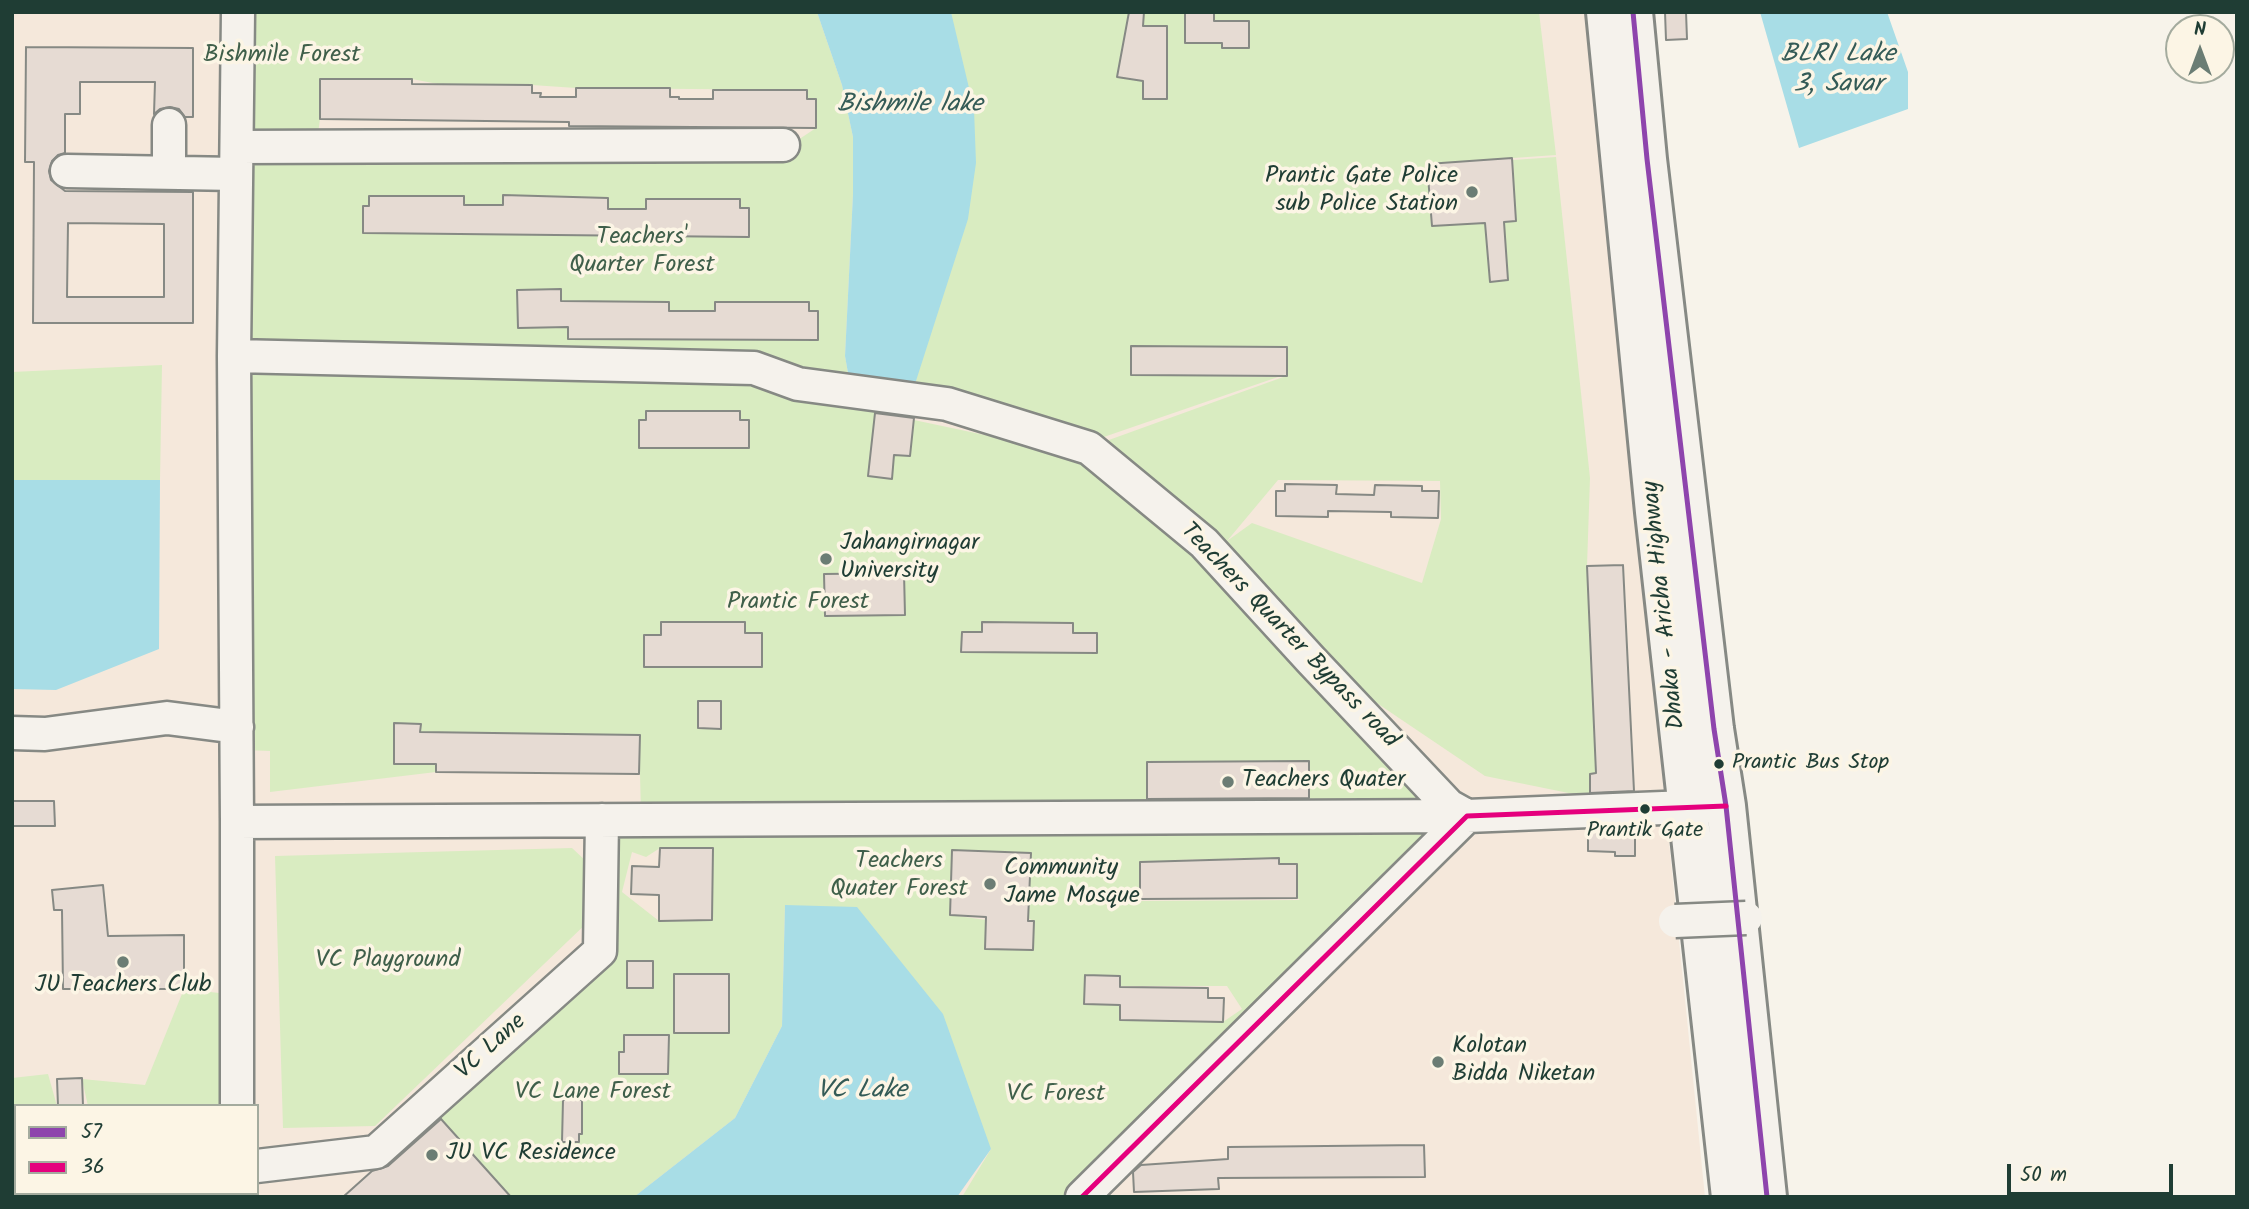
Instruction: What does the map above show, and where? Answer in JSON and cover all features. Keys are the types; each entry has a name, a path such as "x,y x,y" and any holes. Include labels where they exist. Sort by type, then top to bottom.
{"highway":[{"name":"Dhaka - Aricha Highway","path":"1606,12 1687,807 1731,1197"},
{"name":"Dhaka - Aricha Highway","path":"1633,12 1707,673 1726,806 1767,1197"}],"street":[{"path":"237,1104 234,356 239,12"},
{"path":"169,125 169,173"},
{"path":"67,171 169,173 237,161 783,145"},
{"name":"Teachers Quarter Bypass road","path":"234,356 754,368 798,384 947,404 1089,447 1204,543 1449,806 1467,816"},
{"path":"12,733 45,734 167,718 237,727"},
{"path":"237,822 1467,816 1726,806"},
{"path":"1082,1197 1467,816"},
{"name":"VC Lane","path":"259,1166 376,1152 600,951 602,820"},
{"path":"1675,921 1746,918"}],"shaded area":[{"name":"Jahangirnagar University","path":"12,12 1585,12 1705,1197 12,1197"}],"green space":[{"name":"Teachers' Quarter Forest","path":"238,12 817,12 842,85 853,137 845,356 848,373 841,389 798,382 236,354 241,151 783,150 816,128 816,99 807,99 807,90 576,88 438,84 412,79 320,79 317,141 237,147"},
{"path":"951,12 1539,12 1556,155 1428,164 1432,226 1516,221 1513,160 1556,157 1590,478 1587,566 1598,799 1485,776 1353,687 1095,445 1286,376 1286,347 1132,346 1132,375 1278,377 1098,439 915,384","holes":["1278,480 1440,481 1441,519 1422,583 1252,523 1227,541"]},
{"name":"Prantic Forest","path":"238,364 731,366 791,394 1084,456 1199,553 1451,812 1309,814 1308,761 1147,762 1147,803 641,813 639,735 437,733 436,772 270,792 270,751 245,750"},
{"path":"162,365 160,480 12,480 12,372"},
{"path":"1306,826 1307,835 1428,833 1067,1197 962,1197 991,1149 785,905 782,1026 735,1118 634,1197 511,1197 429,1106 600,951 602,829","holes":["660,848 713,848 712,920 659,921 622,892 632,852 646,857","953,851 1030,853 1028,918 1034,921 1033,950 985,949 986,920 951,915","1229,858 1249,858 1249,862 1278,858 1279,864 1297,865 1297,898 1300,900 1140,901 1140,862 1172,871 1173,860 1214,859 1214,872 1228,872","627,961 653,961 653,988 628,988","675,974 729,974 729,1033 675,1033","1118,986 1227,986 1242,1009 1223,1022 1120,1020"]},
{"name":"VC Playground","path":"572,848 588,863 592,918 375,1126 283,1128 275,856"},
{"path":"184,989 228,994 234,1104 88,1104 82,1079 145,1085"},
{"path":"48,1074 56,1104 14,1104 14,1195 237,1197 12,1197 12,1078"}],"water":[{"name":"Bishmile lake","path":"817,12 951,12 974,109 976,163 968,219 915,384 857,380 848,373 845,356 853,137 842,85"},
{"name":"BLRI Lake 3, Savar","path":"1760,12 1887,12 1908,72 1908,109 1799,148"},
{"path":"12,480 160,480 159,649 56,690 12,689"},
{"name":"VC Lake","path":"785,905 857,907 943,1014 991,1149 957,1197 634,1197 735,1118 782,1026"},
{"path":"12,1123 14,1195 170,1195 170,1197 12,1197"}],"building":[{"path":"1129,12 1144,12 1143,26 1167,26 1167,99 1143,99 1143,81 1117,77"},
{"path":"1185,12 1214,12 1214,21 1249,21 1249,48 1222,48 1222,43 1185,43"},
{"path":"1665,12 1686,12 1687,39 1666,40"},
{"path":"26,47 193,48 193,117 185,117 179,109 170,107 160,109 154,114 155,82 80,82 80,114 65,114 65,153 52,161 49,171 51,180 65,191 193,192 193,323 33,323 34,162 25,162","holes":["68,223 164,224 164,297 67,297"]},
{"path":"320,79 412,79 412,84 532,85 532,93 541,93 540,97 576,97 576,88 670,88 670,97 679,99 713,99 713,90 807,90 807,99 816,99 816,128 569,126 569,122 320,119"},
{"name":"Prantic Gate Police sub Police Station","path":"1512,158 1516,221 1504,222 1508,280 1490,282 1485,223 1432,226 1427,164"},
{"path":"503,195 608,198 608,209 646,209 646,199 740,199 740,208 749,208 749,237 363,233 363,206 369,206 369,196 464,196 464,205 503,205"},
{"path":"561,289 561,301 669,302 669,311 715,311 715,302 809,302 809,311 818,311 818,340 568,339 568,327 518,328 517,290"},
{"path":"1131,346 1287,347 1287,376 1131,375"},
{"path":"646,411 740,411 740,420 749,420 749,448 639,448 639,420 646,420"},
{"path":"875,413 914,418 910,456 894,455 892,479 868,476"},
{"path":"1285,484 1337,485 1336,494 1374,495 1375,485 1422,486 1422,491 1439,491 1438,518 1391,517 1391,512 1328,511 1328,517 1276,516 1276,491 1285,491"},
{"path":"1623,565 1634,791 1590,793 1590,774 1596,773 1587,566"},
{"path":"904,573 905,615 825,616 824,574"},
{"path":"661,622 745,622 745,633 762,633 762,667 644,667 644,635 661,635"},
{"path":"982,622 1073,623 1073,633 1097,633 1097,653 961,652 962,632 982,632"},
{"path":"698,701 721,701 721,729 698,728"},
{"path":"394,723 421,724 420,732 640,735 639,774 436,772 436,764 394,764"},
{"name":"Teachers Quater","path":"1309,761 1309,798 1147,799 1147,762"},
{"path":"12,801 54,801 55,826 12,826"},
{"path":"1635,828 1635,856 1615,856 1615,852 1588,851 1588,829"},
{"path":"660,848 713,848 712,920 659,921 659,895 631,894 632,866 659,867"},
{"name":"Community Jame Mosque","path":"952,850 1031,853 1028,921 1034,921 1033,950 985,949 986,917 950,915"},
{"name":"Teachers Quater","path":"1279,858 1279,864 1297,864 1297,898 1140,899 1140,862"},
{"name":"JU Teachers Club","path":"103,885 108,936 184,935 184,989 63,989 62,910 54,910 52,890"},
{"path":"627,961 653,961 653,988 627,988"},
{"path":"674,974 729,974 729,1033 674,1033"},
{"path":"1085,975 1120,976 1120,987 1208,988 1208,998 1224,998 1223,1022 1120,1020 1120,1005 1084,1004"},
{"path":"624,1035 669,1035 668,1074 619,1074 619,1052 624,1052"},
{"path":"82,1078 83,1104 58,1104 57,1079"},
{"path":"563,1100 582,1100 582,1134 579,1134 579,1142 562,1142"},
{"name":"JU VC Residence","path":"441,1119 511,1197 343,1197 372,1171 388,1166"},
{"name":"Kolotan Bidda Niketan","path":"1424,1145 1425,1177 1218,1178 1219,1189 1134,1192 1133,1172 1141,1165 1228,1159 1228,1147"}],"transit line":[{"name":"57","path":"1633,12 1647,159 1714,729 1726,806 1767,1197"},
{"name":"36","path":"1082,1197 1467,816 1726,806"}],"place":[{"name":"Prantic Gate Police sub Police Station","path":"1472,192"},
{"name":"Jahangirnagar University","path":"826,559"},
{"name":"Prantic Bus Stop","path":"1719,764"},
{"name":"Teachers Quater","path":"1228,782"},
{"name":"Prantik Gate","path":"1645,809"},
{"name":"Community Jame Mosque","path":"990,884"},
{"name":"JU Teachers Club","path":"123,962"},
{"name":"Kolotan Bidda Niketan","path":"1438,1062"},
{"name":"JU VC Residence","path":"432,1155"}],"park label":[{"name":"Bishmile Forest","path":"282,57"},
{"name":"Teachers Quater Forest","path":"899,877"},
{"name":"VC Lane Forest","path":"593,1094"},
{"name":"VC Forest","path":"1056,1096"}]}
